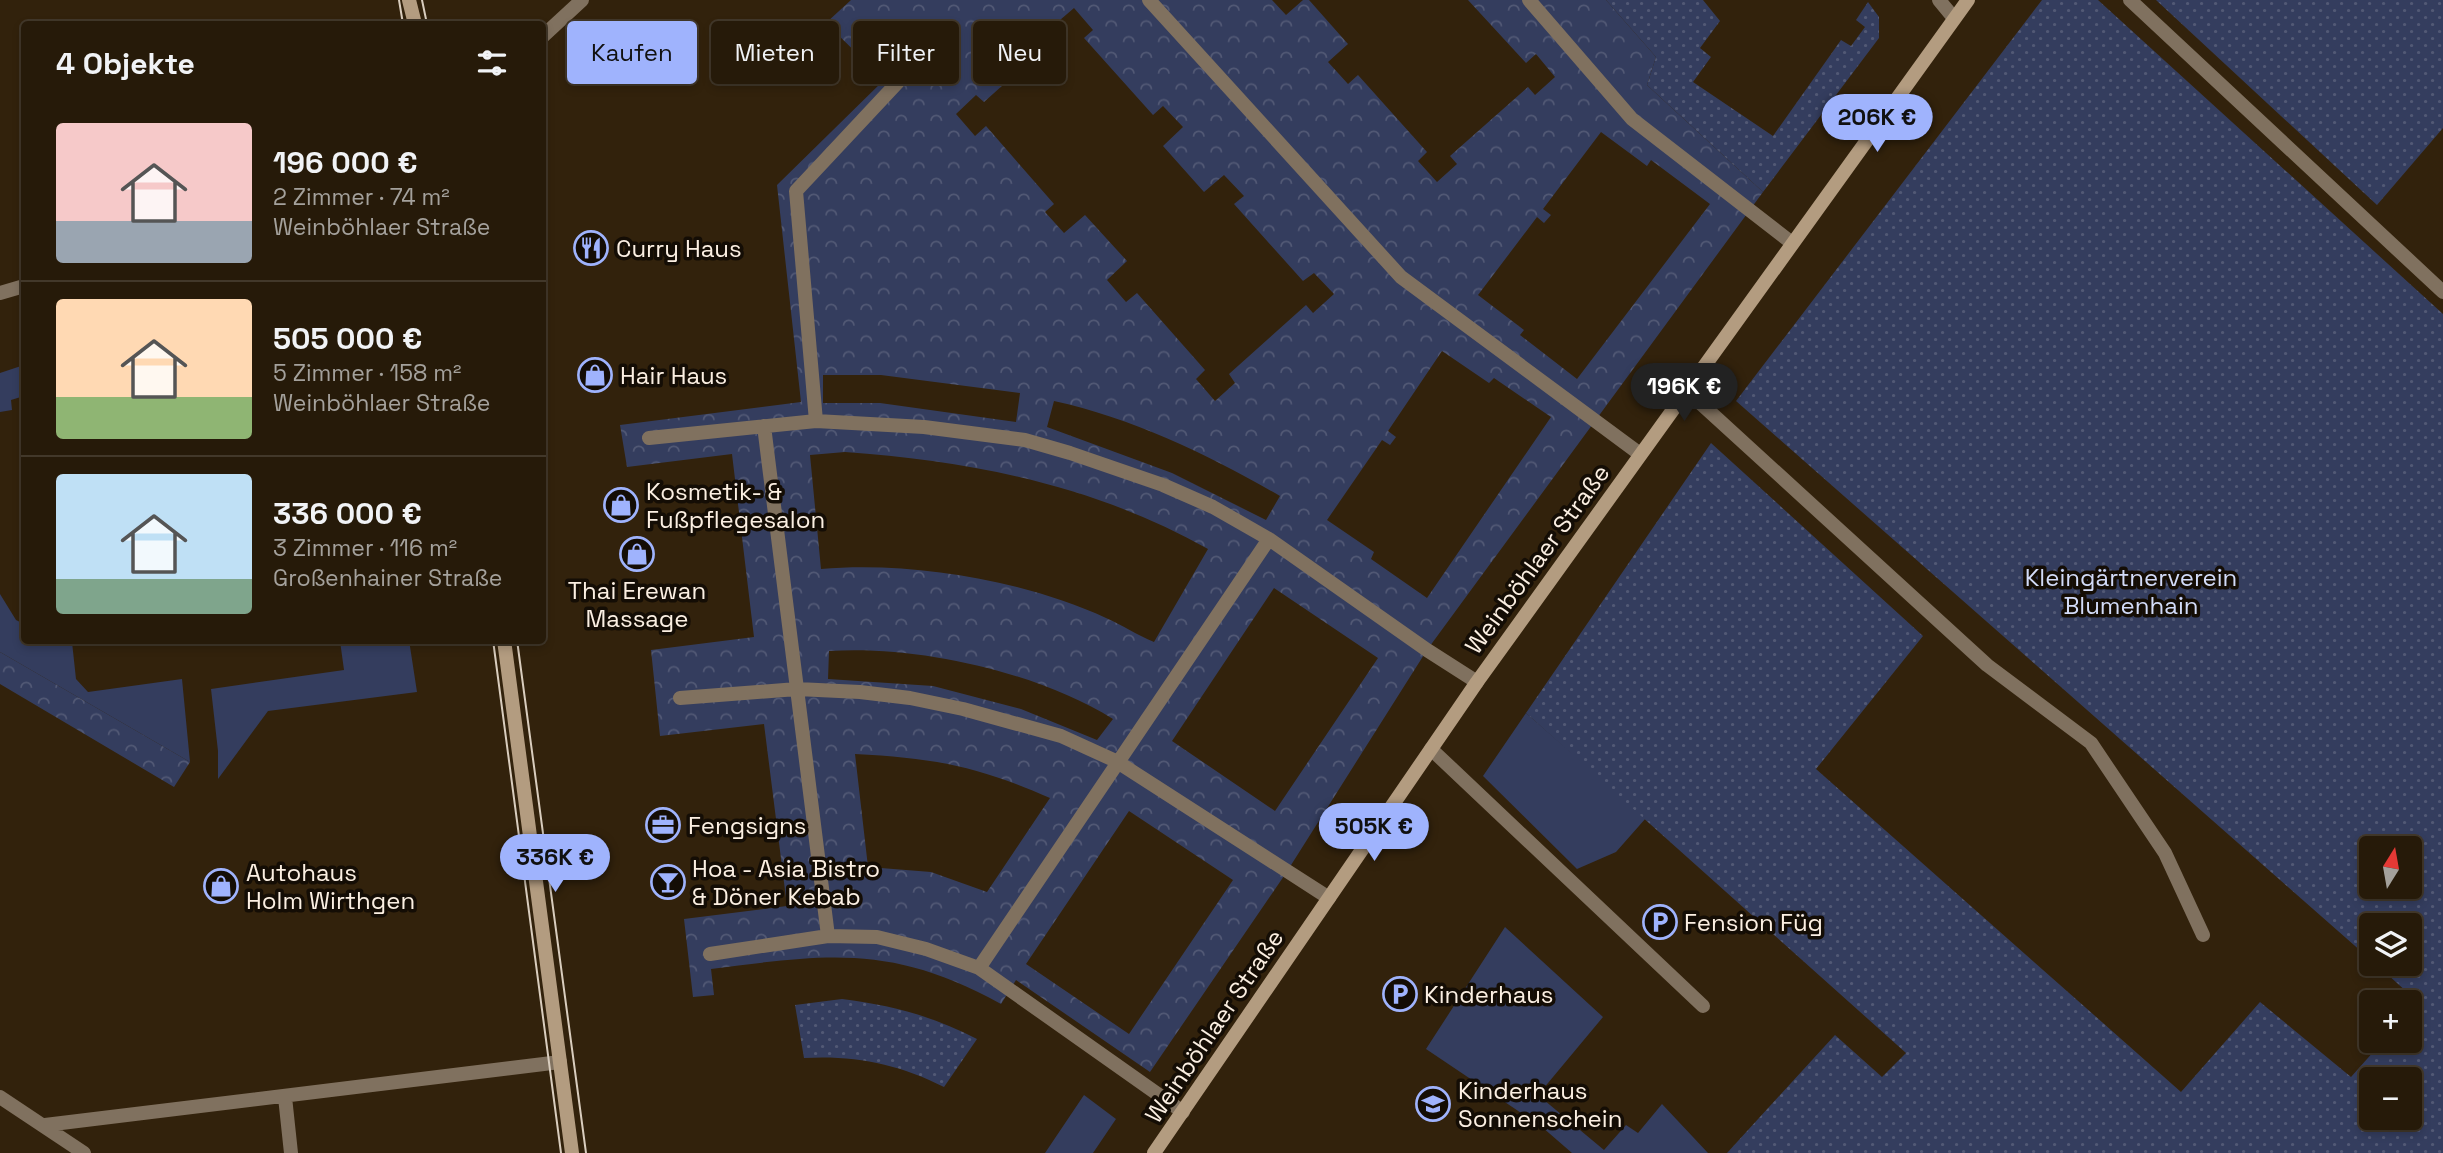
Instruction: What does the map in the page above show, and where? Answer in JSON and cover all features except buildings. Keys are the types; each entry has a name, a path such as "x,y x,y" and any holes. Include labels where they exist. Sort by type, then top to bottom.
{"street":[{"path":"409,0 414,21"},
{"path":"546,33 582,0"},
{"path":"1149,0 1401,276 1640,454"},
{"path":"1529,0 1632,119 1791,243"},
{"path":"1939,0 1953,17"},
{"name":"Weinböhlaer Straße","path":"1154,1153 1477,682 1953,17 1968,0"},
{"path":"2130,0 2443,292"},
{"path":"816,421 796,191 896,84"},
{"path":"0,293 21,287"},
{"path":"1686,390 1987,666 2091,743 2165,853 2203,935"},
{"path":"649,438 816,421 923,427 1025,440 1163,485 1213,507 1269,538 1427,650 1477,682"},
{"path":"764,426 828,936"},
{"path":"979,968 1116,761 1269,538"},
{"path":"505,644 572,1153"},
{"path":"680,698 797,690 885,695 963,709 1061,736 1116,761 1329,898"},
{"path":"1431,749 1703,1006"},
{"path":"710,954 828,936 877,937 926,950 979,968 1182,1112"},
{"path":"45,1125 560,1062"},
{"path":"0,1097 83,1153"},
{"path":"285,1097 291,1153"}],"green space":[{"path":"851,0 1272,0 1286,15 1303,0 1309,0 1348,44 1328,62 1348,84 1358,75 1427,152 1418,161 1437,182 1457,164 1450,156 1528,87 1535,95 1555,77 1536,54 1526,63 1468,0 1606,0 1656,57 1647,85 1763,192 1427,650 1286,873 1150,1072 1016,980 1001,1004 926,971 859,958 825,958 711,969 714,995 693,997 684,919 787,906 764,724 660,736 651,650 754,637 732,454 627,467 620,425 801,402 777,185 880,84 959,84 959,21 853,21 853,50 839,36 839,21 828,21","holes":["1074,8 1093,30 1084,38 1153,115 1163,106 1183,127 1163,146 1204,192 1224,175 1244,196 1234,204 1303,281 1314,273 1334,294 1313,313 1306,305 1229,374 1235,383 1215,401 1196,379 1205,370 1137,293 1126,302 1107,280 1127,261 1085,215 1064,233 1045,212 1054,204 986,126 975,136 956,114 976,95 984,102 1004,84 973,84 973,21 1059,21","1601,132 1647,166 1651,160 1710,204 1577,379 1520,335 1524,330 1478,295 1537,217 1544,223 1551,215 1543,209","1442,351 1489,383 1494,378 1551,417 1427,598 1371,559 1374,552 1327,520 1382,440 1390,445 1396,437 1388,431","823,375 881,375 1020,393 1016,422 880,403 823,403","1054,401 1113,417 1171,440 1280,496 1266,520 1172,473 1047,427","845,452 893,456 987,470 1032,480 1122,509 1208,549 1154,642 1074,605 1003,584 929,571 855,567 821,569 810,455","1274,588 1378,658 1275,811 1172,741","864,650 938,657 1013,675 1083,702 1113,719 1097,740 1021,709 933,686 828,679 829,651","855,754 909,758 955,766 1000,778 1050,798 987,892 931,872 868,867","1129,811 1233,880 1129,1034 1026,964"]},
{"path":"1606,0 1703,0 1720,21 1700,48 1711,57 1693,82 1773,136 1841,40 1851,46 1865,27 1856,20 1868,2 1879,17 1879,38 1763,192 1647,85 1656,57"},
{"name":"Kleingärtnerverein Blumenhain","path":"2042,0 2098,0 2443,314 2443,1153 1727,1153 1835,1035 1882,1077 1906,1053 1526,713 1711,443 1923,636 1816,769 2181,1092 2260,1002 2351,1077 2359,1068 2359,1130 2422,1130 2422,1067 2360,1067 2372,1053 2422,1053 2422,990 2405,990 2389,976 2422,976 2422,913 2359,913 2359,949 1736,401"},
{"path":"2156,0 2443,0 2443,128 2377,205"},
{"path":"21,366 21,397 11,400 12,410 0,412 0,373"},
{"path":"0,594 16,620 21,622 21,644 72,644 76,679 88,692 182,679 190,762 0,652"},
{"path":"340,644 410,644 417,692 268,711 218,779 218,751 211,689 344,670"},
{"path":"0,652 190,762 174,787 0,684"},
{"path":"1526,713 1646,818 1616,852 1577,869 1483,776"},
{"path":"1505,927 1603,1017 1538,1095 1604,1150 1626,1125 1638,1133 1662,1104 1708,1153 1572,1153 1542,1127 1426,1049"},
{"path":"842,999 911,1013 977,1039 944,1087 910,1072 876,1063 841,1058 804,1058 795,1005"},
{"path":"1084,1095 1116,1119 1093,1153 1045,1153"}],"tram line":[{"path":"399,0 402,21"},
{"path":"422,0 426,21"},
{"path":"494,644 561,1153"},
{"path":"518,644 586,1153"}],"place":[{"name":"Curry Haus","path":"591,248"},
{"name":"Hair Haus","path":"595,375"},
{"name":"Kosmetik- & Fußpflegesalon","path":"621,505"},
{"name":"Thai Erewan Massage","path":"637,554"},
{"name":"Fengsigns","path":"663,825"},
{"name":"Hoa - Asia Bistro & Döner Kebab","path":"668,882"},
{"name":"Autohaus Holm Wirthgen","path":"221,886"},
{"name":"Fension Füg","path":"1660,922"},
{"name":"Kinderhaus","path":"1400,994"},
{"name":"Kinderhaus Sonnenschein","path":"1433,1104"}]}
